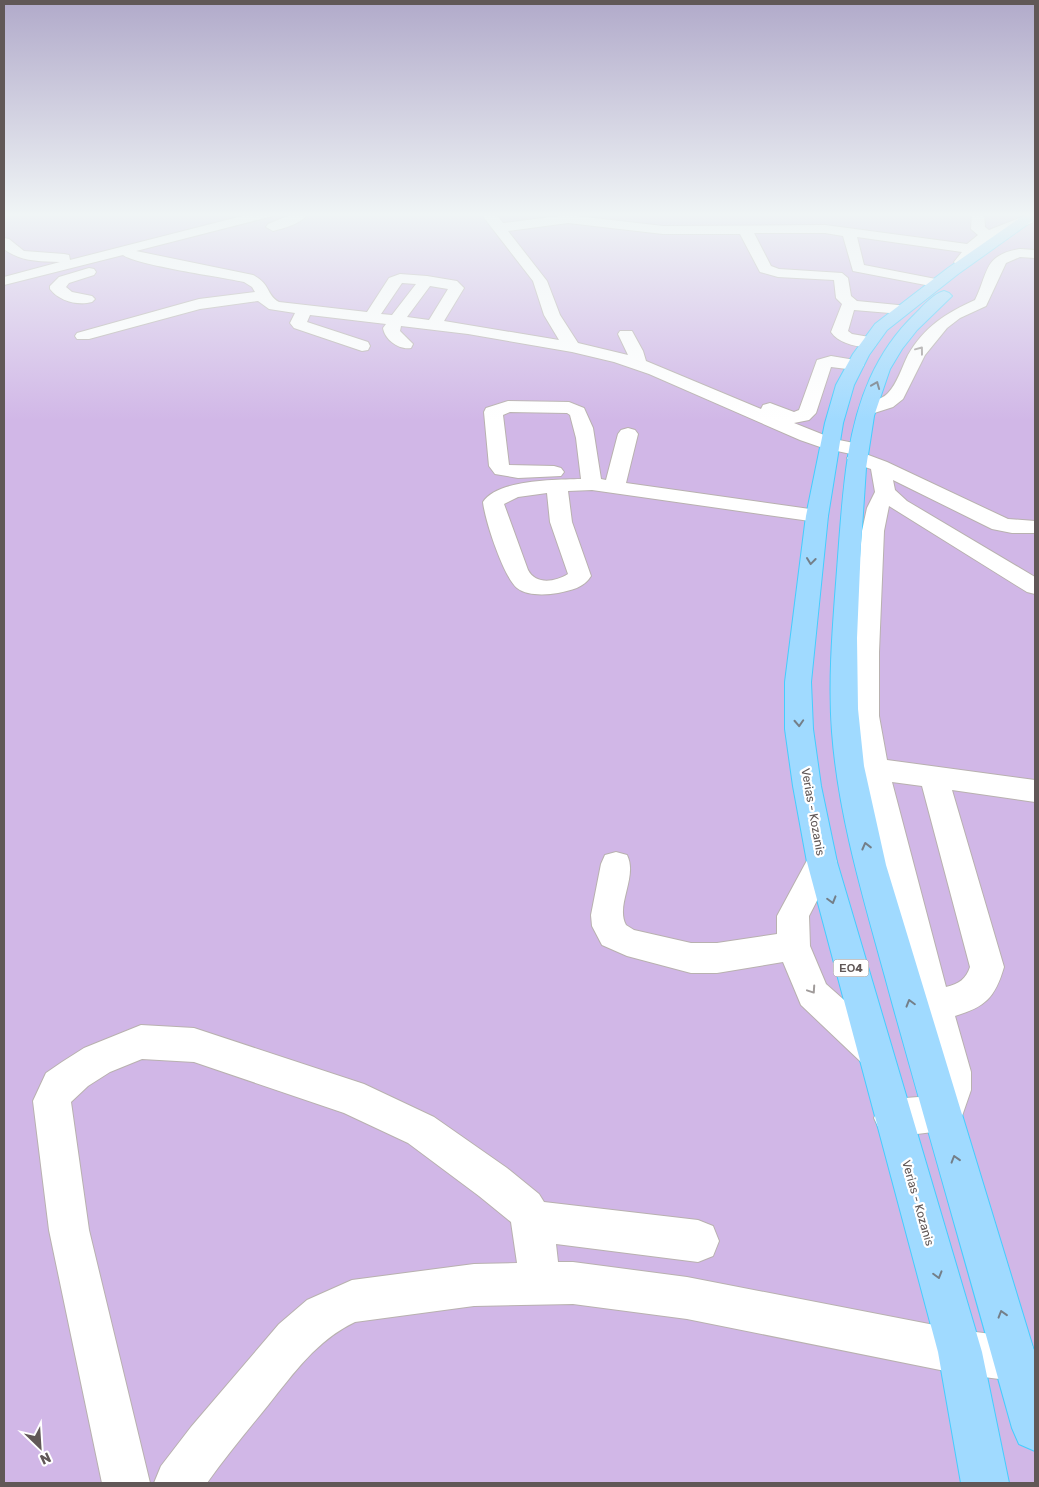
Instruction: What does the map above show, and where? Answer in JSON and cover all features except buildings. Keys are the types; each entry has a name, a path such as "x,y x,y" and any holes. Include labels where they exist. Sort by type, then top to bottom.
{"main road":[{"name":"Verias - Kozanis","path":"966,282 930,308 905,334 887,359 868,409 866,463 843,682 846,736 857,808 871,867 941,1113 1035,1428"},
{"name":"Verias - Kozanis","path":"866,463 834,423 845,385 869,342 881,328 936,283"},
{"name":"Verias - Kozanis","path":"866,463 817,516 798,682 802,748 807,786 822,862 960,1352 985,1483"}],"street":[{"path":"62,282 58,289 67,296 87,299"},
{"path":"256,282 263,289 263,296 266,301 275,306 304,311 434,324 572,347 638,364 807,436 1000,524 1018,528 1035,527"},
{"path":"371,318 393,282"},
{"path":"405,344 392,333 391,328 425,282"},
{"path":"434,324 456,288 455,285 440,282"},
{"path":"540,282 552,315 572,347"},
{"path":"842,282 844,298 853,305"},
{"path":"868,409 887,403 897,395 917,354 941,325 954,315 980,303 988,282"},
{"path":"84,336 199,304 263,296"},
{"path":"410,302 446,304"},
{"path":"869,342 847,338 842,335 839,330 845,309 853,305 902,309"},
{"path":"847,338 872,306"},
{"path":"304,311 298,323 300,325 362,346"},
{"path":"626,334 635,351 638,364"},
{"path":"690,375 784,415 800,418 807,413 823,364 831,361 855,365"},
{"path":"591,477 584,427 579,413 575,410 569,408 508,406 493,412 499,466 502,470 591,477 817,516"},
{"path":"616,481 628,434"},
{"path":"866,463 974,492"},
{"path":"866,463 912,513 1035,587"},
{"path":"866,463 878,508 873,531 866,652 866,716 874,768 934,1005 954,1072 953,1090 949,1103 941,1113 893,1118"},
{"path":"557,486 562,522 580,576 576,580 563,585 543,588 530,586 519,578 493,502 500,496 507,494 557,486 591,477"},
{"path":"616,481 741,495"},
{"path":"874,768 1035,791"},
{"path":"934,776 987,966 984,980 977,991 963,998 934,1005"},
{"path":"822,862 793,916 793,946 813,994 874,1050"},
{"path":"616,864 607,915 608,926 614,935 627,942 691,958 718,958 793,946"},
{"path":"126,1483 69,1230 52,1101 59,1086 97,1060 140,1042 194,1045 351,1097 421,1130 493,1182 525,1208 532,1221 540,1284"},
{"path":"532,1221 698,1241"},
{"path":"178,1483 207,1443 294,1339 322,1316 352,1301 474,1285 573,1283 687,1298 960,1352 1015,1359"}],"shaded area":[{"path":"4,282 1035,282 1035,1483 4,1483"}]}
